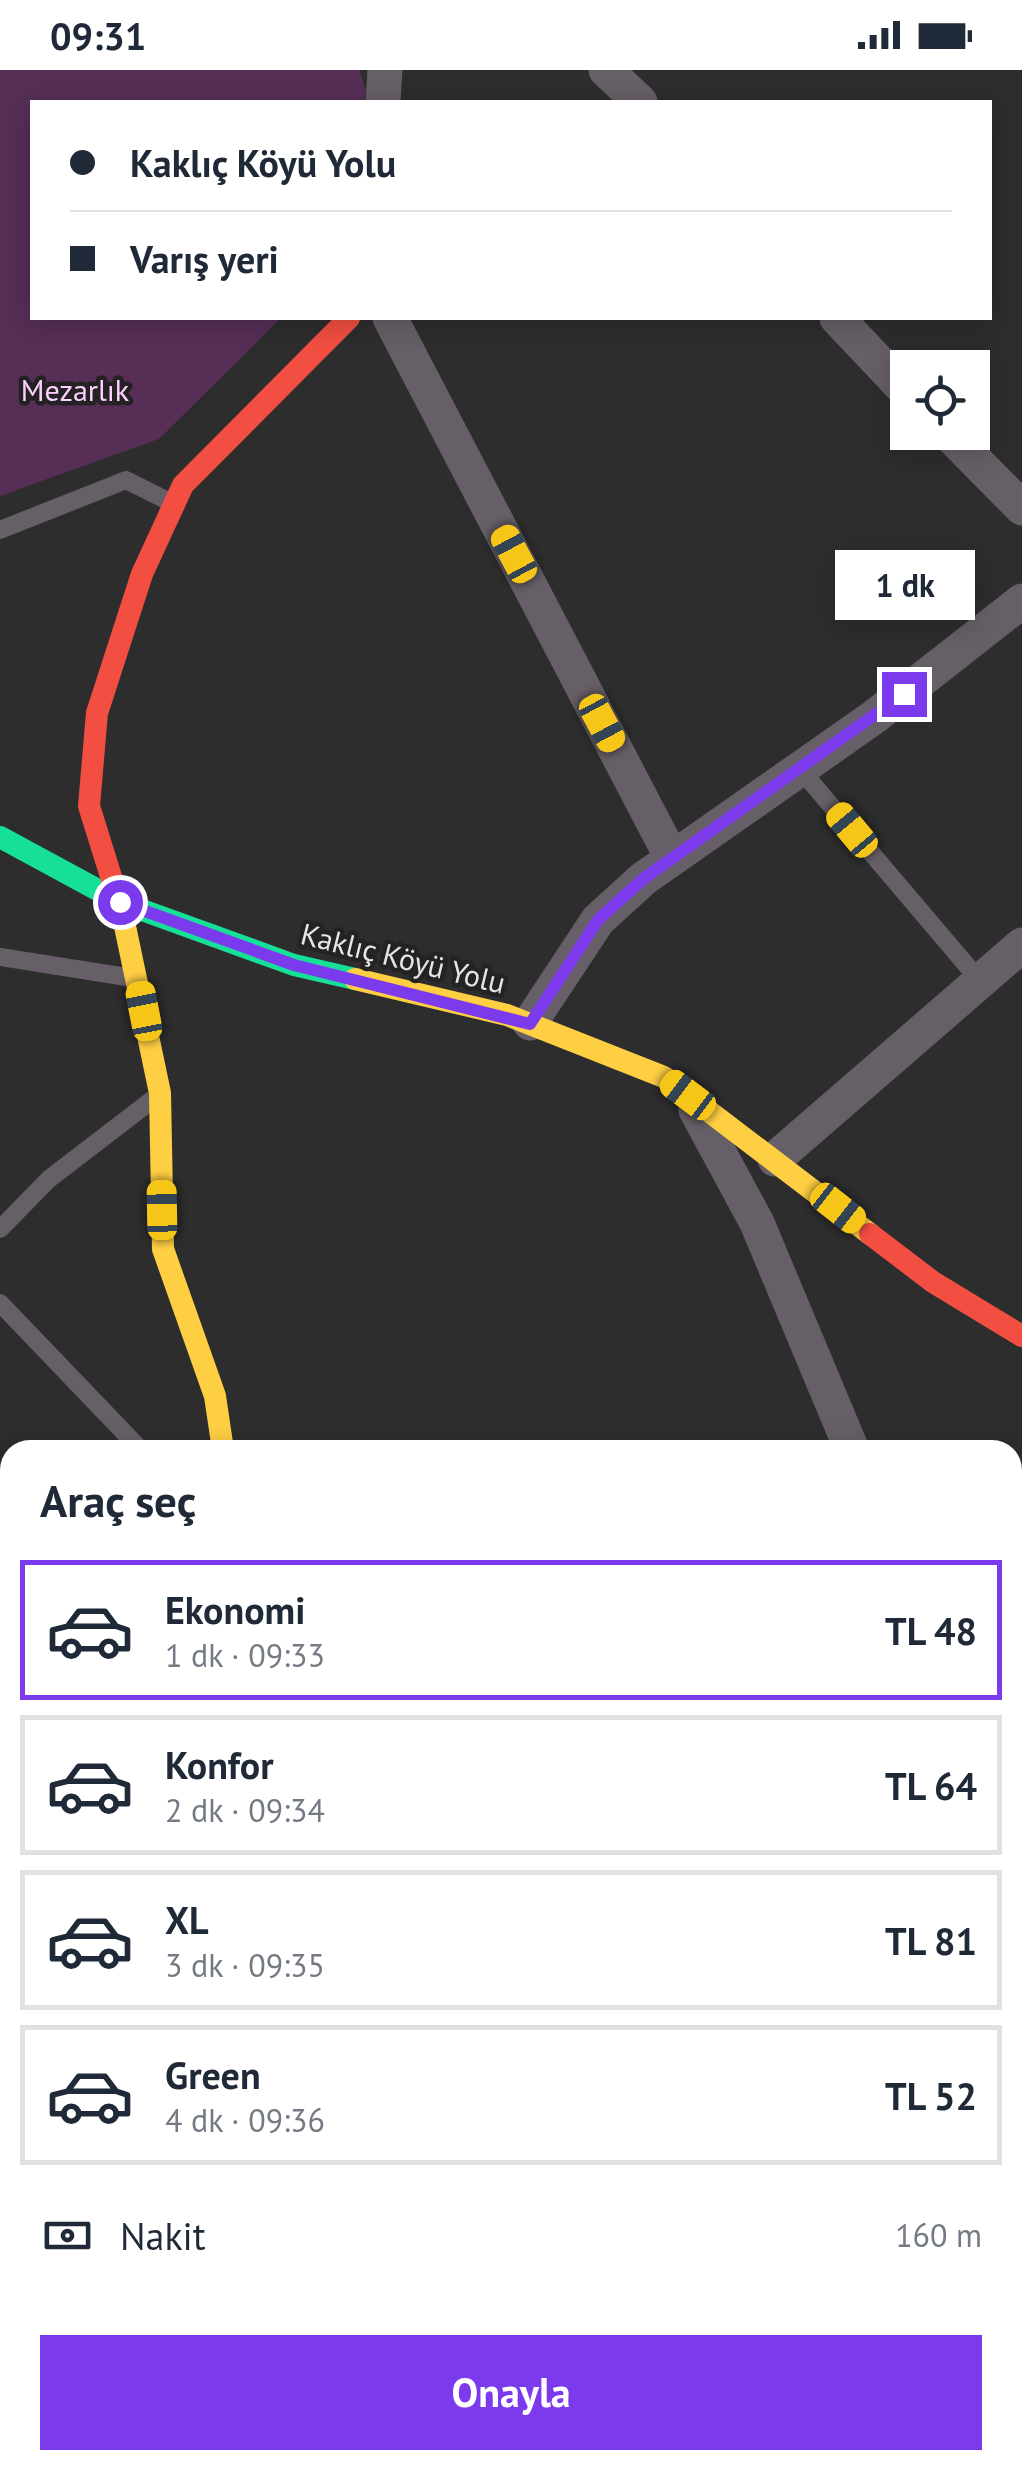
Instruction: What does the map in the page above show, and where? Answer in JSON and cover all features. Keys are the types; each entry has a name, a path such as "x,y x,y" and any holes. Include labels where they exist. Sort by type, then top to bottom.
{"street":[{"path":"383,100 385,70"},
{"path":"606,70 638,100"},
{"path":"222,1440 216,1396 163,1249 160,1093 120,902 90,806 97,713 142,574 183,485 347,320"},
{"path":"391,320 672,858"},
{"path":"839,320 890,374"},
{"path":"965,450 1022,508"},
{"path":"530,1024 598,920 672,858 800,769 1022,601"},
{"name":"Kaklıç Köyü Yolu","path":"0,837 120,902 294,965 530,1024 664,1076 933,1282 1022,1336"},
{"path":"775,1159 1022,944"},
{"path":"688,1095 757,1222 848,1440"}],"lane":[{"path":"0,530 126,480 174,504"},
{"path":"800,769 980,981"},
{"path":"0,957 138,979"},
{"path":"0,1228 49,1179 160,1093"},
{"path":"0,1303 131,1440"}],"green space":[{"name":"Mezarlık","path":"0,70 359,70 366,90 364,100 30,100 30,320 279,320 159,439 0,496"}],"traffic: fast":[{"path":"0,837 120,902 294,965 355,979"}],"traffic: slow":[{"path":"122,912 160,1093 163,1249 215,1396 222,1440"},
{"path":"355,979 507,1015 664,1077 870,1234"}],"traffic: jam":[{"path":"122,912 89,806 97,713 142,574 183,485 347,320"},
{"path":"870,1234 933,1282 1022,1336"}],"route":[{"path":"120,902 294,965 508,1015 530,1024 598,920 643,879 904,694"}]}
